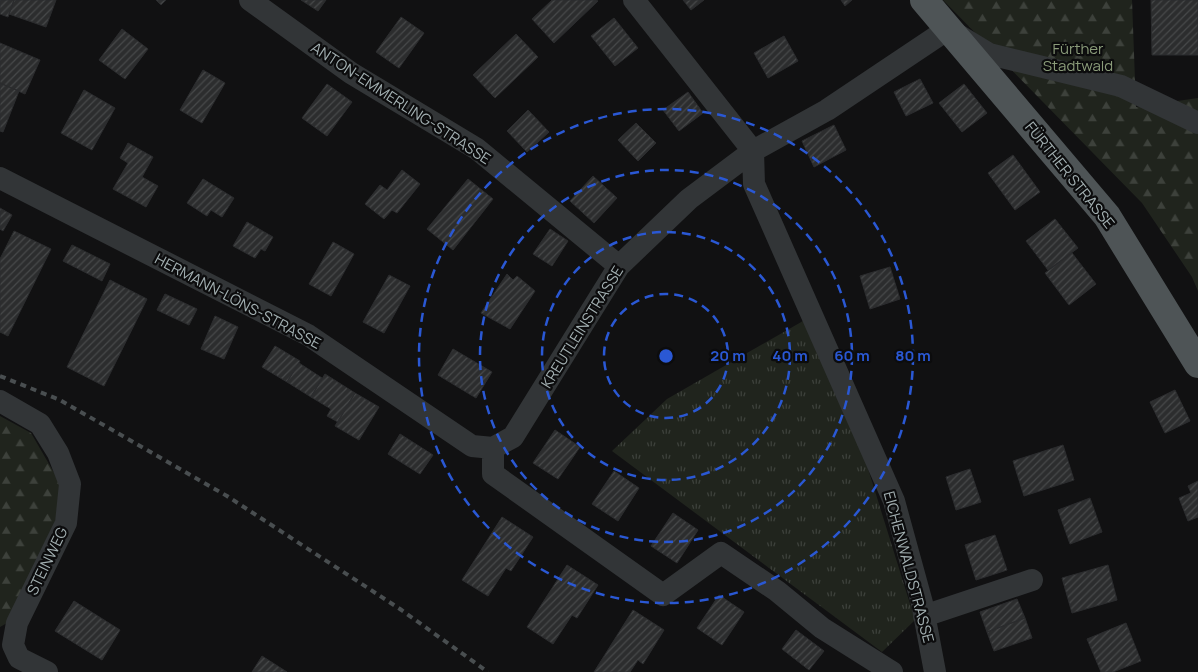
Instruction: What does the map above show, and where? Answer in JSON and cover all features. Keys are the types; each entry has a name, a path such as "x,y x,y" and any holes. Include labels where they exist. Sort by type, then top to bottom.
{"main road":[{"name":"FÜRTHER STRASSE","path":"924,0 1107,216 1198,364"}],"street":[{"name":"ANTON-EMMERLING-STRASSE","path":"250,0 351,73 477,149 619,266"},
{"path":"634,0 753,151"},
{"name":"KREUTLEINSTRASSE","path":"493,448 513,437 619,266 689,200 753,151 827,110 948,29"},
{"path":"948,29 989,54 1121,86 1198,123"},
{"name":"EICHENWALDSTRASSE","path":"753,151 754,184 894,501 924,616 935,672"},
{"name":"HERMANN-LÖNS-STRASSE","path":"0,178 308,335 472,446 493,448"},
{"name":"STEINWEG","path":"0,401 40,424 58,453 70,484 66,522 17,623 11,651"},
{"path":"493,448 493,474 663,595 721,553 777,591 822,628 892,672"},
{"path":"924,616 1032,580"},
{"path":"11,651 47,672"}],"green space":[{"name":"Fürther Stadtwald","path":"943,0 1132,0 1136,107 1198,98 1198,291 1192,277 1142,203"},
{"path":"803,321 856,430 915,620 882,652 612,451 667,399"},
{"path":"0,416 31,433 60,483 56,519 7,623 0,627"}],"building":[{"path":"0,0 14,0 8,17 0,14"},
{"path":"14,0 56,0 46,27 9,14"},
{"path":"156,0 166,0 161,5"},
{"path":"301,0 326,0 318,11"},
{"path":"552,0 598,1 554,43 532,19"},
{"path":"683,0 704,0 691,10"},
{"path":"841,0 852,0 845,6"},
{"path":"1151,0 1198,0 1198,55 1152,55"},
{"path":"401,17 424,33 399,68 376,52"},
{"path":"614,18 638,48 615,66 591,36"},
{"path":"122,29 148,49 125,79 99,60"},
{"path":"516,34 538,57 495,98 473,75"},
{"path":"784,36 798,61 768,78 754,53"},
{"path":"0,43 40,60 25,94 0,83"},
{"path":"203,70 225,83 202,123 180,110"},
{"path":"920,79 933,103 906,116 894,92"},
{"path":"0,83 19,91 3,132 0,131"},
{"path":"327,84 352,102 327,136 302,118"},
{"path":"964,84 987,113 962,132 939,103"},
{"path":"84,90 115,108 92,150 61,133"},
{"path":"688,92 703,113 679,131 663,110"},
{"path":"528,110 549,132 527,152 507,131"},
{"path":"636,123 656,143 638,161 618,140"},
{"path":"834,125 846,150 814,167 802,141"},
{"path":"128,143 153,157 142,177 158,186 146,207 113,189 128,163 120,158"},
{"path":"1013,155 1040,192 1015,210 988,173"},
{"path":"402,170 420,184 397,213 392,210 384,219 365,204 380,185 387,190"},
{"path":"593,176 617,198 594,223 570,201"},
{"path":"203,179 234,198 222,217 211,210 207,216 187,203"},
{"path":"468,179 493,199 453,250 427,229"},
{"path":"0,208 12,215 3,231 0,229"},
{"path":"1055,219 1078,248 1048,270 1026,241"},
{"path":"247,222 273,237 265,251 261,249 255,258 233,246"},
{"path":"550,229 568,241 552,266 533,254"},
{"path":"14,231 51,249 8,336 0,332 0,259"},
{"path":"333,242 354,254 331,296 309,284"},
{"path":"72,245 110,264 102,281 63,261"},
{"path":"1072,253 1096,284 1069,305 1045,273"},
{"path":"890,267 900,299 870,309 860,276"},
{"path":"507,274 513,280 517,276 535,291 510,329 481,313"},
{"path":"389,275 410,286 384,333 363,322"},
{"path":"110,280 147,299 104,386 67,367"},
{"path":"165,294 197,309 189,325 157,310"},
{"path":"215,316 238,327 224,359 201,349"},
{"path":"275,346 300,361 287,382 262,367"},
{"path":"453,349 492,372 476,398 438,375"},
{"path":"299,363 322,378 311,397 287,382"},
{"path":"325,374 355,393 338,422 327,416 331,409 311,397"},
{"path":"1175,390 1190,421 1165,433 1150,402"},
{"path":"355,393 379,407 359,440 335,426"},
{"path":"555,430 580,447 558,479 533,463"},
{"path":"400,434 433,455 420,474 388,454"},
{"path":"1063,445 1074,480 1024,496 1013,461"},
{"path":"970,469 981,502 956,510 946,477"},
{"path":"614,471 639,488 618,521 592,504"},
{"path":"1198,481 1198,517 1188,521 1179,498 1191,493 1188,486"},
{"path":"1090,498 1102,532 1070,544 1058,510"},
{"path":"673,513 698,530 677,563 651,546"},
{"path":"502,517 533,537 511,571 506,568 488,596 462,580"},
{"path":"995,535 1007,570 976,580 965,545"},
{"path":"567,565 598,585 577,618 572,615 553,644 527,627"},
{"path":"1108,565 1117,600 1072,613 1062,578"},
{"path":"719,595 744,612 722,645 697,628"},
{"path":"1017,599 1025,618 987,632 980,612"},
{"path":"74,601 120,630 102,660 55,631"},
{"path":"633,610 664,630 643,664 638,660 630,672 594,672"},
{"path":"1025,618 1032,638 994,651 987,632"},
{"path":"1126,623 1141,661 1113,672 1101,672 1087,639"},
{"path":"796,630 824,651 809,670 782,649"},
{"path":"262,656 287,672 252,672"}],"railway":[{"path":"0,376 60,400 227,496 400,609 488,672"}]}
